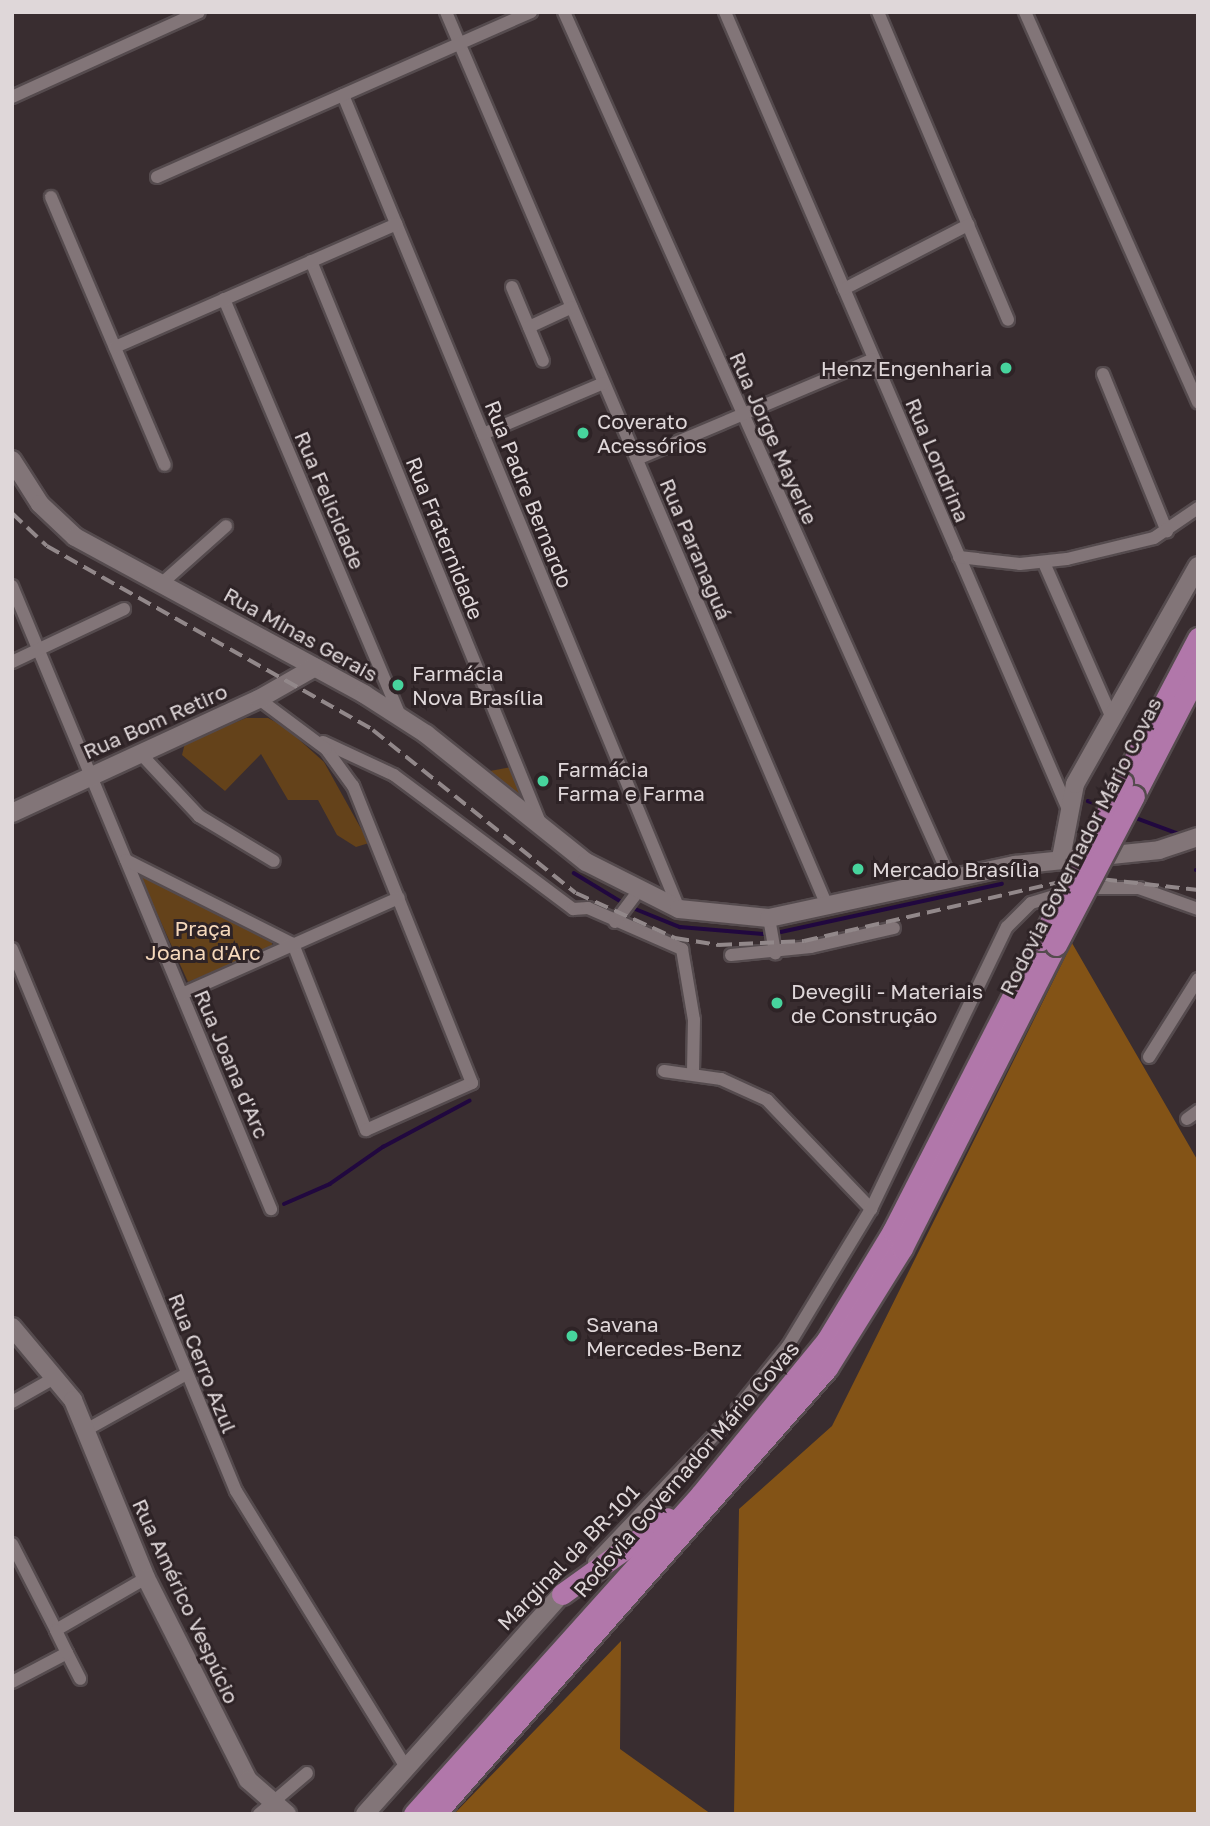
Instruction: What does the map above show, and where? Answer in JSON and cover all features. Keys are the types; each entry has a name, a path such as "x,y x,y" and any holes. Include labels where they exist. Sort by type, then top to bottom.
{"highway":[{"name":"Rodovia Governador Mário Covas","path":"435,1814 820,1377 902,1248 1049,943 1128,789 1198,638"},
{"name":"Rodovia Governador Mário Covas","path":"1128,789 1198,672"},
{"name":"Rodovia Governador Mário Covas","path":"414,1814 701,1494 790,1389 863,1283 1049,943"},
{"path":"562,1594 701,1494"}],"main road":[{"name":"Rua Minas Gerais","path":"12,460 62,526 401,717 543,829 637,893 679,909 769,918 828,908 950,878 1061,858 1166,849 1198,837"},
{"path":"1061,858 1067,807 1112,718 1198,566"},
{"name":"Rua Bom Retiro","path":"12,813 139,752 259,699 315,667"},
{"name":"Rua Américo Vespúcio","path":"12,1327 56,1377 86,1430 146,1578 248,1780 265,1809 287,1814"},
{"name":"Marginal da BR-101","path":"365,1814 562,1594"}],"street":[{"path":"12,97 199,12"},
{"name":"Rua Paranaguá","path":"446,12 828,908"},
{"path":"157,177 530,12"},
{"name":"Rua Jorge Mayerle","path":"564,12 950,878"},
{"name":"Rua Londrina","path":"725,12 1067,807"},
{"path":"878,12 1008,320"},
{"path":"1025,12 1198,402"},
{"name":"Rua Padre Bernardo","path":"343,95 679,909"},
{"path":"51,197 165,465"},
{"path":"115,346 397,224"},
{"path":"844,289 968,225"},
{"name":"Rua Fraternidade","path":"311,261 543,829"},
{"path":"512,287 543,360"},
{"name":"Rua Felicidade","path":"224,299 401,717"},
{"path":"529,327 572,307"},
{"path":"637,459 874,359"},
{"path":"1103,374 1167,531"},
{"path":"483,434 604,383"},
{"path":"959,557 1044,563 1167,531 1198,508"},
{"path":"161,584 226,526"},
{"path":"1044,563 1112,718"},
{"name":"Rua Joana d'Arc","path":"12,586 271,1209"},
{"path":"12,662 124,609"},
{"path":"259,699 313,738 374,764 573,909 588,908 682,949 694,1020 693,1074"},
{"path":"126,860 293,945 366,1130 472,1083 353,786 313,738"},
{"path":"139,752 199,816 274,861"},
{"path":"353,786 374,764"},
{"name":"Marginal da BR-101","path":"562,1594 759,1384 871,1209 1007,927 1021,909 1047,897 1118,885 1198,909"},
{"path":"615,922 637,893"},
{"path":"182,994 399,898"},
{"path":"769,918 775,953"},
{"path":"731,955 775,953 894,928"},
{"name":"Rua Cerro Azul","path":"12,949 186,1374 250,1521 407,1767"},
{"path":"1149,1057 1198,979"},
{"path":"664,1071 693,1074 766,1100 871,1209"},
{"path":"86,1430 186,1374"},
{"path":"12,1402 56,1377"},
{"path":"12,1544 80,1679"},
{"path":"56,1630 146,1578"},
{"path":"12,1682 67,1653"},
{"path":"265,1809 307,1773"}],"green space":[{"path":"246,718 268,718 285,727 324,762 369,843 356,847 337,835 318,800 288,800 261,754 225,791 182,755 185,743"},
{"path":"511,767 525,800 490,771"},
{"name":"Praça Joana d'Arc","path":"137,869 272,938 272,947 188,982"}],"shaded area":[{"path":"1072,943 1198,1161 1198,1814 734,1814 739,1509 832,1426"},
{"path":"621,1641 620,1749 711,1814 454,1814"}],"waterway":[{"path":"1088,801 1103,806"},
{"path":"1133,817 1182,835"},
{"path":"574,873 625,904"},
{"path":"781,932 1002,884"},
{"path":"633,908 680,927 763,934"},
{"path":"284,1204 330,1184 383,1147 469,1101"}],"railway":[{"path":"12,513 47,546 373,730 576,893 675,938 718,945 804,941 1082,877 1198,890"}],"place":[{"name":"Henz Engenharia","path":"1006,368"},
{"name":"Coverato Acessórios","path":"583,433"},
{"name":"Farmácia Nova Brasília","path":"398,685"},
{"name":"Farmácia Farma e Farma","path":"543,781"},
{"name":"Mercado Brasília","path":"858,869"},
{"name":"Devegili - Materiais de Construção","path":"777,1003"},
{"name":"Savana Mercedes-Benz","path":"572,1336"}]}
